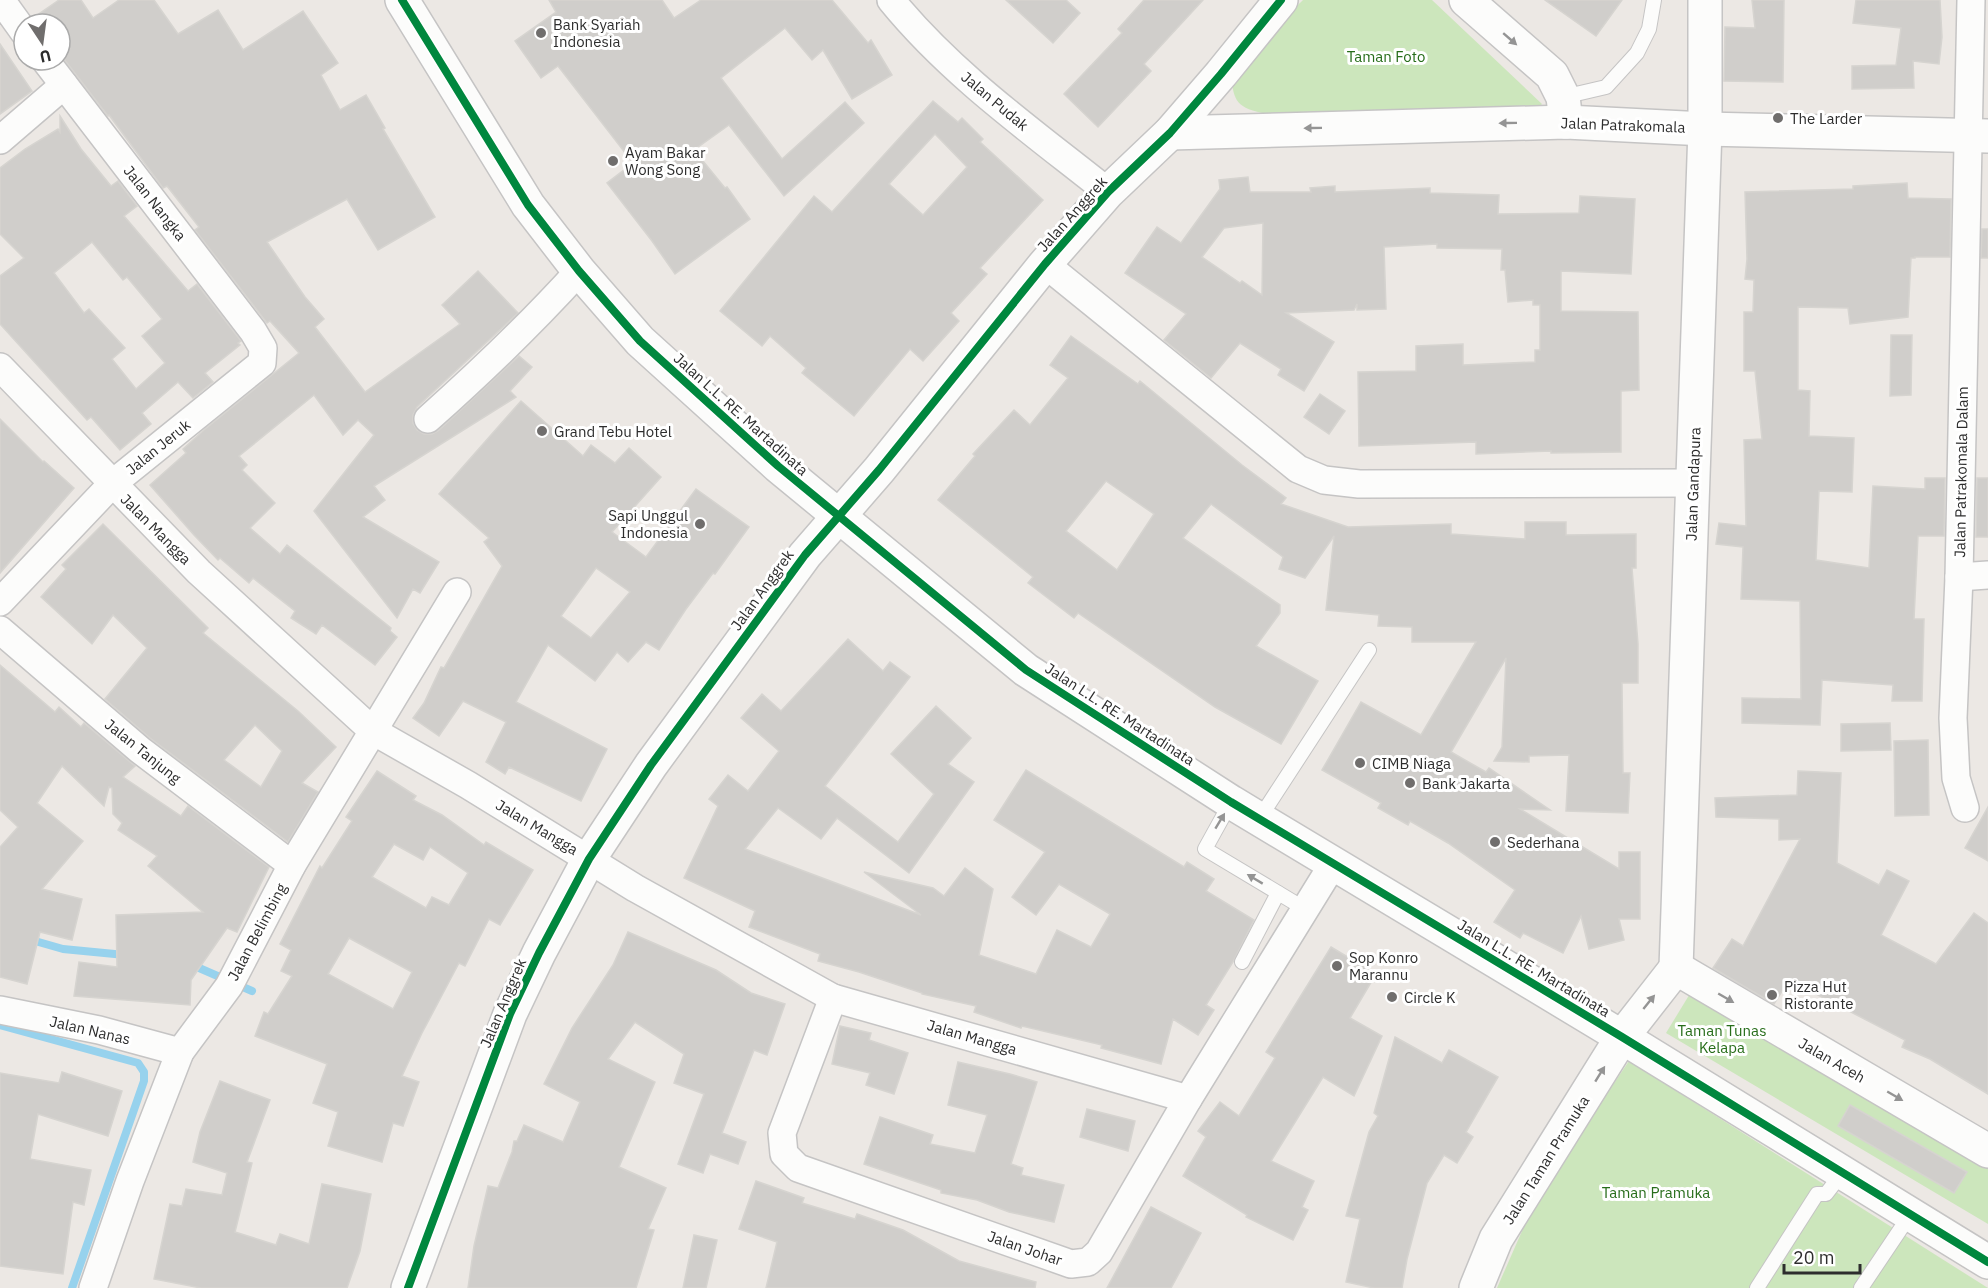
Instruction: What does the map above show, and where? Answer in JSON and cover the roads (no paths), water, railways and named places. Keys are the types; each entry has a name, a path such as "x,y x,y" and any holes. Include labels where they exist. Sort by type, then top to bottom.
{"street":[{"path":"1,0 12,15"},
{"name":"Jalan L.L. RE. Martadinata","path":"402,0 528,205 579,271 640,341 778,466 1026,670 1245,811 1622,1037 1988,1262"},
{"name":"Jalan Pudak","path":"891,0 940,54 1108,192"},
{"name":"Jalan Anggrek","path":"408,1288 510,1014 539,953 589,859 651,765 805,555 879,470 1045,264 1108,192 1170,133 1281,0"},
{"path":"1466,0 1552,75 1565,110"},
{"name":"Jalan Gandapura","path":"1676,968 1706,129 1705,0"},
{"name":"Jalan Patrakomala Dalam","path":"1965,808 1956,778 1953,718 1978,136 1971,0"},
{"name":"Jalan Nangka","path":"54,72 253,331 263,348"},
{"path":"1221,74 1227,101 1235,113 1257,129"},
{"path":"0,140 64,86"},
{"name":"Jalan Patrakomala","path":"1170,133 1565,110 1706,129 1978,136"},
{"path":"1045,264 1298,469 1324,480 1359,484 1693,483"},
{"path":"428,418 486,368 579,271"},
{"name":"Jalan Jeruk","path":"0,602 112,484 262,363 263,348"},
{"name":"Jalan Mangga","path":"0,367 199,572 373,730 468,785 645,894 833,998 1188,1100"},
{"path":"1959,577 1988,575"},
{"name":"Jalan Belimbing","path":"93,1288 130,1181 180,1052 233,978 292,865 457,592"},
{"name":"Jalan Tanjung","path":"0,630 140,750 292,865"},
{"name":"Jalan Johar","path":"833,998 782,1132 784,1154 798,1168 1071,1264 1088,1262 1099,1252 1188,1100 1333,864"},
{"name":"Jalan Taman Pramuka","path":"1476,1288 1496,1239 1622,1037 1676,968"},
{"name":"Jalan Aceh","path":"1676,968 1988,1151"},
{"name":"Jalan Nanas","path":"0,1010 99,1030 180,1052"}],"lane":[{"path":"1565,110 1606,87 1637,53 1649,29 1654,0"},
{"path":"1305,909 1205,849 1245,811 1369,650"},
{"path":"1242,962 1278,893"},
{"path":"1757,1288 1817,1194 1826,1194 1843,1172"},
{"path":"1862,1288 1911,1215"}],"waterway":[{"path":"28,939 63,949 125,955"},
{"path":"190,964 252,991"},
{"path":"0,1025 138,1063 144,1072 144,1081 72,1288"}],"place":[{"name":"Bank Syariah Indonesia","path":"541,33"},
{"name":"The Larder","path":"1778,118"},
{"name":"Ayam Bakar Wong Song","path":"613,161"},
{"name":"Grand Tebu Hotel","path":"542,431"},
{"name":"Sapi Unggul Indonesia","path":"700,524"},
{"name":"CIMB Niaga","path":"1360,763"},
{"name":"Bank Jakarta","path":"1410,783"},
{"name":"Sederhana","path":"1495,842"},
{"name":"Sop Konro Marannu","path":"1337,966"},
{"name":"Pizza Hut Ristorante","path":"1772,995"},
{"name":"Circle K","path":"1392,997"}],"park label":[{"name":"Taman Foto","path":"1386,56"},
{"name":"Taman Tunas Kelapa","path":"1722,1038"},
{"name":"Taman Pramuka","path":"1656,1192"}]}
